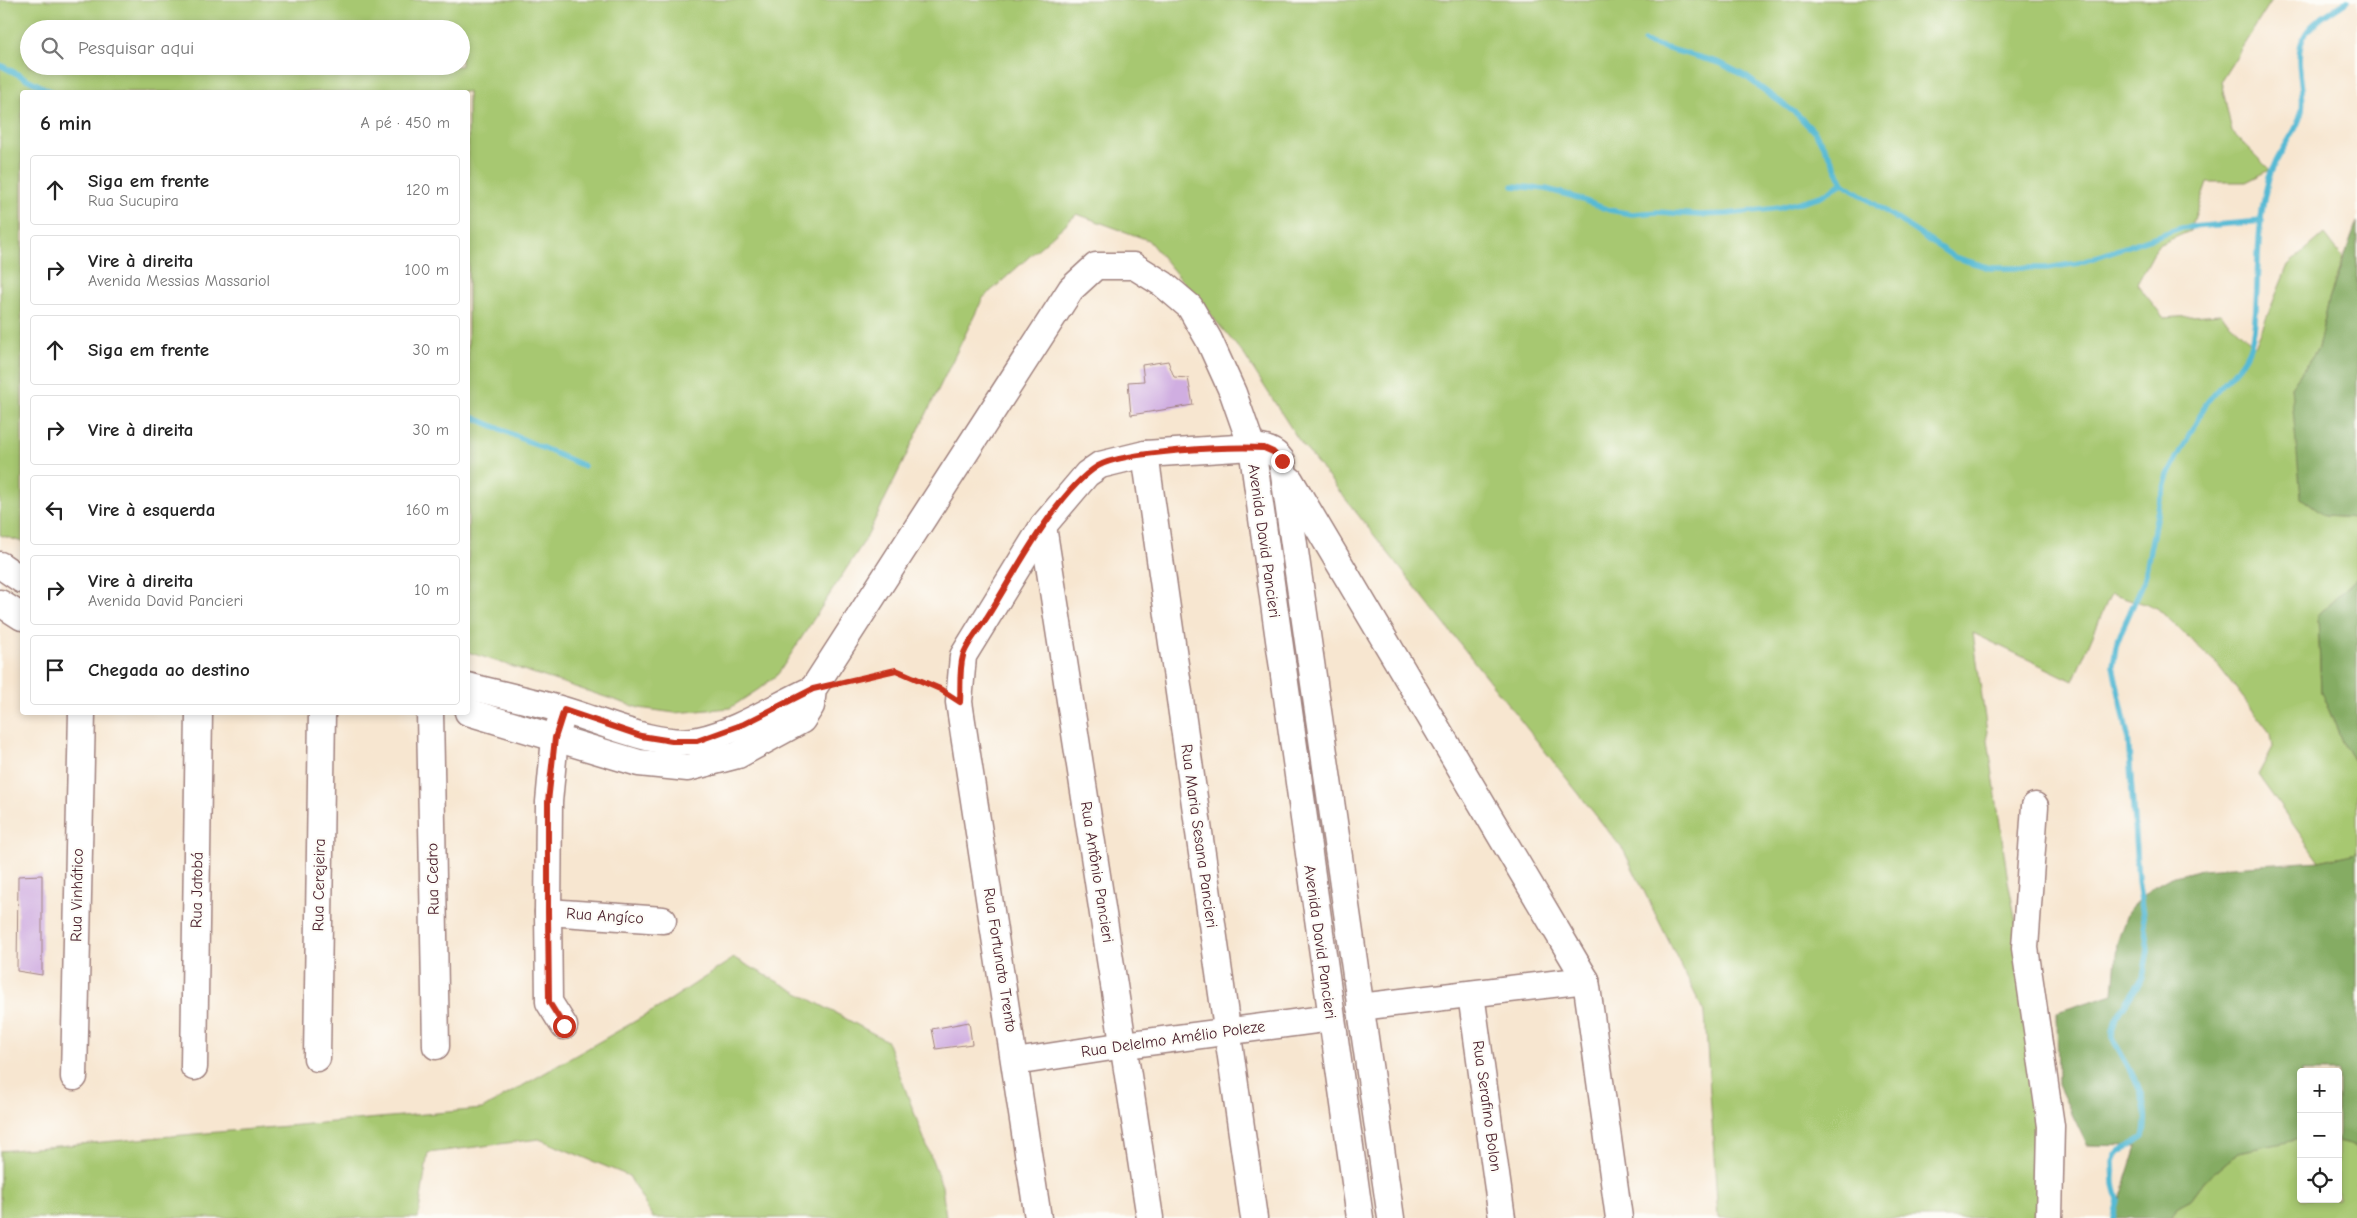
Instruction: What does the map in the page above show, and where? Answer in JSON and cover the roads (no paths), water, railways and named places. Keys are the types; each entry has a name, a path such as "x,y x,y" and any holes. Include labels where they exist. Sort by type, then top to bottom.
{"street":[{"path":"470,713 639,763 688,768 738,755 802,720 810,706 813,689 1071,289 1096,266 1134,266 1163,284 1190,307 1209,340 1233,394 1252,447"},
{"name":"Rua Fortunato Trento","path":"1038,1218 960,702 963,656 1043,526 1087,474 1100,465 1145,454 1252,447"},
{"name":"Avenida David Pancieri","path":"1360,1218 1330,1018 1252,447 1273,452 1282,461 1391,1218"},
{"name":"Rua Maria Sesana Pancieri","path":"1145,454 1254,1218"},
{"path":"1283,469 1586,980 1620,1218"},
{"name":"Rua Antônio Pancieri","path":"1043,526 1150,1218"},
{"path":"0,564 20,579"},
{"path":"0,603 20,616"},
{"path":"470,686 564,710 641,736 672,741 697,741 744,724 813,689"},
{"path":"564,710 555,738 548,802 549,1002 564,1026"},
{"name":"Rua Vinhático","path":"74,1077 82,715"},
{"name":"Rua Jatobá","path":"194,1066 199,715"},
{"name":"Rua Cerejeira","path":"317,1058 322,715"},
{"name":"Rua Cedro","path":"430,715 436,1046"},
{"path":"2034,806 2025,948 2051,1126 2049,1218"},
{"name":"Rua Angíco","path":"548,912 663,920"},
{"path":"1360,1008 1586,980"},
{"name":"Rua Serafino Bolon","path":"1471,994 1502,1218"},
{"name":"Rua Delelmo Amélio Poleze","path":"1015,1062 1124,1045 1330,1018"}],"waterway":[{"path":"2114,1218 2118,1200 2114,1184 2113,1162 2116,1155 2143,1136 2145,1111 2138,1086 2114,1041 2112,1032 2115,1020 2143,977 2148,950 2138,880 2128,736 2113,666 2116,646 2144,581 2159,504 2168,475 2206,404 2242,363 2250,347 2255,317 2260,232 2266,191 2272,169 2296,128 2302,110 2300,46 2304,36 2317,21 2348,0"},
{"path":"1644,42 1720,63 1745,76 1798,115 1816,134 1830,156 1843,183 1954,257 1990,268 2047,268 2079,263 2180,228 2262,221"},
{"path":"0,65 48,90"},
{"path":"1513,186 1546,189 1572,196 1609,210 1632,214 1658,212 1699,215 1779,208 1821,196 1843,183"},
{"path":"470,416 584,466"}]}
